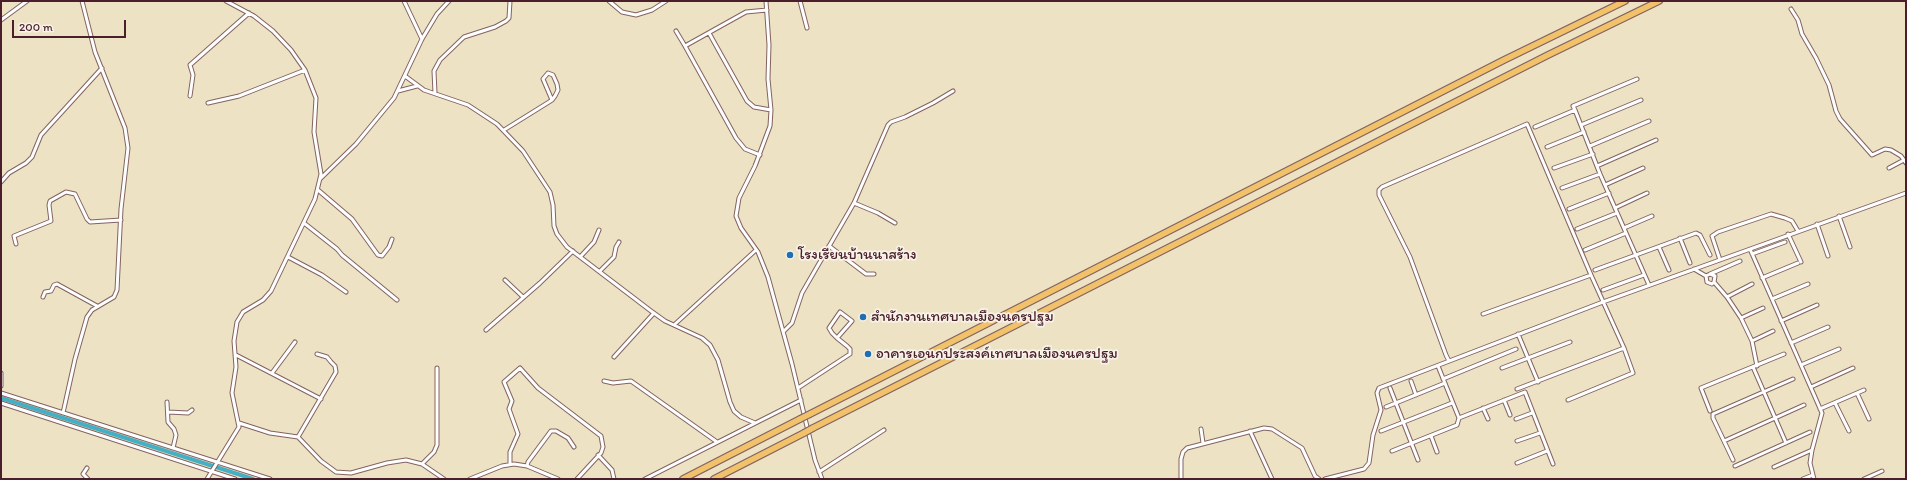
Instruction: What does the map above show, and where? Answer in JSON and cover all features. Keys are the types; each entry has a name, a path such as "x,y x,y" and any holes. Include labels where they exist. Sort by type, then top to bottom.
{"highway":[{"path":"683,479 1381,123 1625,1"},
{"path":"714,479 1388,136 1659,1"}],"street":[{"path":"1,20 27,1"},
{"path":"63,413 84,324 92,310 114,297 117,290 121,220 128,148 127,137 95,52 82,1"},
{"path":"208,478 236,433 239,423 232,393 236,376 235,328 239,316 268,296 288,257 318,190 321,170 314,132 316,98 305,70 292,50 273,31 249,13 226,1"},
{"path":"404,1 422,39"},
{"path":"320,179 356,144 384,112 398,91 422,39 437,14 449,1"},
{"path":"435,93 434,71 440,60 464,37 495,27 506,21 509,18 510,1"},
{"path":"609,1 622,12 636,15 652,10 666,1"},
{"path":"766,1 768,79 771,110 770,126 760,155 739,198 736,211 741,228 764,265 784,331 802,406 822,479"},
{"path":"800,1 808,28"},
{"path":"684,46 746,12 767,10"},
{"path":"1791,10 1798,20 1802,34 1829,85 1836,111 1840,119 1872,156 1886,150 1891,150 1905,161 1888,168"},
{"path":"190,96 193,75 190,65 249,13"},
{"path":"676,31 736,138 745,149 760,155"},
{"path":"709,32 747,102 754,107 771,110"},
{"path":"1,182 9,173 26,163 32,157 41,135 102,68"},
{"path":"208,104 239,96 305,70"},
{"path":"504,130 552,100 557,94 558,84 553,75 548,73 543,79 552,100"},
{"path":"405,76 417,86 468,105 491,119 504,130 523,151 550,192 557,234 567,246 654,314 702,338 710,345 721,368 734,411 741,417 755,423"},
{"path":"1637,79 1573,106 1600,174 1648,285"},
{"path":"398,91 417,86"},
{"path":"784,331 792,323 802,293 854,202 889,124 933,103 952,91"},
{"path":"1581,125 1641,100"},
{"path":"1535,127 1575,110"},
{"path":"1590,146 1649,121"},
{"path":"1450,361 1446,355 1410,257 1379,190 1382,187 1527,124 1591,275 1624,348 1632,374 1568,400"},
{"path":"1547,147 1584,132"},
{"path":"1597,166 1656,140"},
{"path":"1554,168 1592,154"},
{"path":"1605,185 1643,168"},
{"path":"1562,188 1600,174"},
{"path":"318,190 352,219 378,255 382,256 389,247 392,239"},
{"path":"16,244 14,236 51,221 50,201 66,192 75,194 90,222 121,220"},
{"path":"1569,209 1608,193"},
{"path":"1615,208 1648,193"},
{"path":"1325,479 1358,471 1368,466 1373,435 1381,410 1378,389 1648,285 1906,193"},
{"path":"854,202 895,223"},
{"path":"1577,229 1617,213"},
{"path":"1720,260 1712,236 1718,232 1771,214 1785,218 1792,222 1798,231"},
{"path":"1624,228 1652,216"},
{"path":"1839,216 1850,247"},
{"path":"304,223 397,300"},
{"path":"1817,224 1828,256"},
{"path":"581,256 594,242 598,230"},
{"path":"1595,270 1699,232 1710,255"},
{"path":"1585,250 1626,233"},
{"path":"1762,278 1800,262 1788,234"},
{"path":"1680,238 1690,263"},
{"path":"600,272 614,257 616,247 619,242"},
{"path":"1752,254 1785,242"},
{"path":"829,246 864,273 868,275 874,274"},
{"path":"1659,247 1669,270"},
{"path":"1750,249 1823,414 1812,450 1810,463 1814,479"},
{"path":"674,325 756,250"},
{"path":"486,330 546,278 573,251"},
{"path":"288,257 322,275 346,292"},
{"path":"1706,276 1740,261"},
{"path":"1694,269 1706,276"},
{"path":"1710,274 1715,276 1714,282"},
{"path":"1483,314 1591,275"},
{"path":"1603,290 1644,275"},
{"path":"1706,276 1707,282 1712,284 1714,282"},
{"path":"505,280 523,297"},
{"path":"1714,282 1727,297 1741,318 1752,341 1755,366 1764,393 1786,443"},
{"path":"43,297 45,292 51,291 54,285 57,284 97,306"},
{"path":"1727,297 1752,284"},
{"path":"1772,299 1808,284"},
{"path":"1782,321 1817,305"},
{"path":"1741,318 1763,308"},
{"path":"798,388 850,354 850,349 837,338 829,328 840,312 852,321 837,338"},
{"path":"614,357 654,314"},
{"path":"1791,343 1828,327"},
{"path":"1752,341 1773,332"},
{"path":"1518,334 1538,382"},
{"path":"272,373 295,342"},
{"path":"1502,368 1570,342"},
{"path":"1517,390 1624,348"},
{"path":"1443,379 1516,349"},
{"path":"1801,365 1839,349"},
{"path":"298,437 336,372 335,366 327,357 317,354"},
{"path":"1710,411 1701,388 1784,354"},
{"path":"236,355 321,399"},
{"path":"1392,451 1457,425 1459,418 1438,366"},
{"path":"422,464 434,452 437,445 436,368"},
{"path":"510,464 510,452 518,434 509,409 512,401 504,382 520,368 538,388 601,436 603,447 577,479"},
{"path":"1811,387 1853,368"},
{"path":"1,373 1,386"},
{"path":"1733,460 1713,418 1713,414 1764,393 1793,379"},
{"path":"604,381 631,382 717,442"},
{"path":"1411,381 1416,395"},
{"path":"1386,407 1445,383"},
{"path":"1390,388 1418,460"},
{"path":"1820,409 1864,390"},
{"path":"1459,418 1525,392 1553,464"},
{"path":"1,393 270,479"},
{"path":"1857,393 1869,420"},
{"path":"645,479 801,400"},
{"path":"1504,400 1510,415"},
{"path":"168,402 168,422 174,429 176,435 173,448"},
{"path":"1,403 235,479"},
{"path":"1381,431 1452,403"},
{"path":"1835,403 1849,431"},
{"path":"1724,441 1804,405"},
{"path":"1483,408 1488,419"},
{"path":"168,412 188,413 192,410"},
{"path":"1516,419 1532,413"},
{"path":"239,423 270,432 298,437 326,466 341,474 358,472 397,460 413,461 422,464 444,479"},
{"path":"1201,429 1204,443"},
{"path":"1182,479 1181,458 1183,452 1190,447 1250,431 1272,429 1302,448 1315,476 1319,479"},
{"path":"527,466 528,462 551,430 556,431 568,438 574,447"},
{"path":"819,472 884,430"},
{"path":"1250,431 1272,479"},
{"path":"1517,441 1540,432"},
{"path":"1735,466 1810,432"},
{"path":"1431,436 1437,452"},
{"path":"1774,467 1812,450"},
{"path":"1517,463 1547,451"},
{"path":"598,455 612,470 614,479"},
{"path":"470,479 510,464 527,466 558,479"},
{"path":"87,468 83,474 88,479"},
{"path":"1864,479 1882,471"},
{"path":"1803,479 1813,475"}],"waterway":[{"path":"1,398 253,479"}],"place":[{"name":"โรงเรียนบ้านนาสร้าง","path":"790,255"},
{"name":"สำนักงานเทศบาลเมืองนครปฐม","path":"863,317"},
{"name":"อาคารเอนกประสงค์เทศบาลเมืองนครปฐม","path":"868,354"}]}
